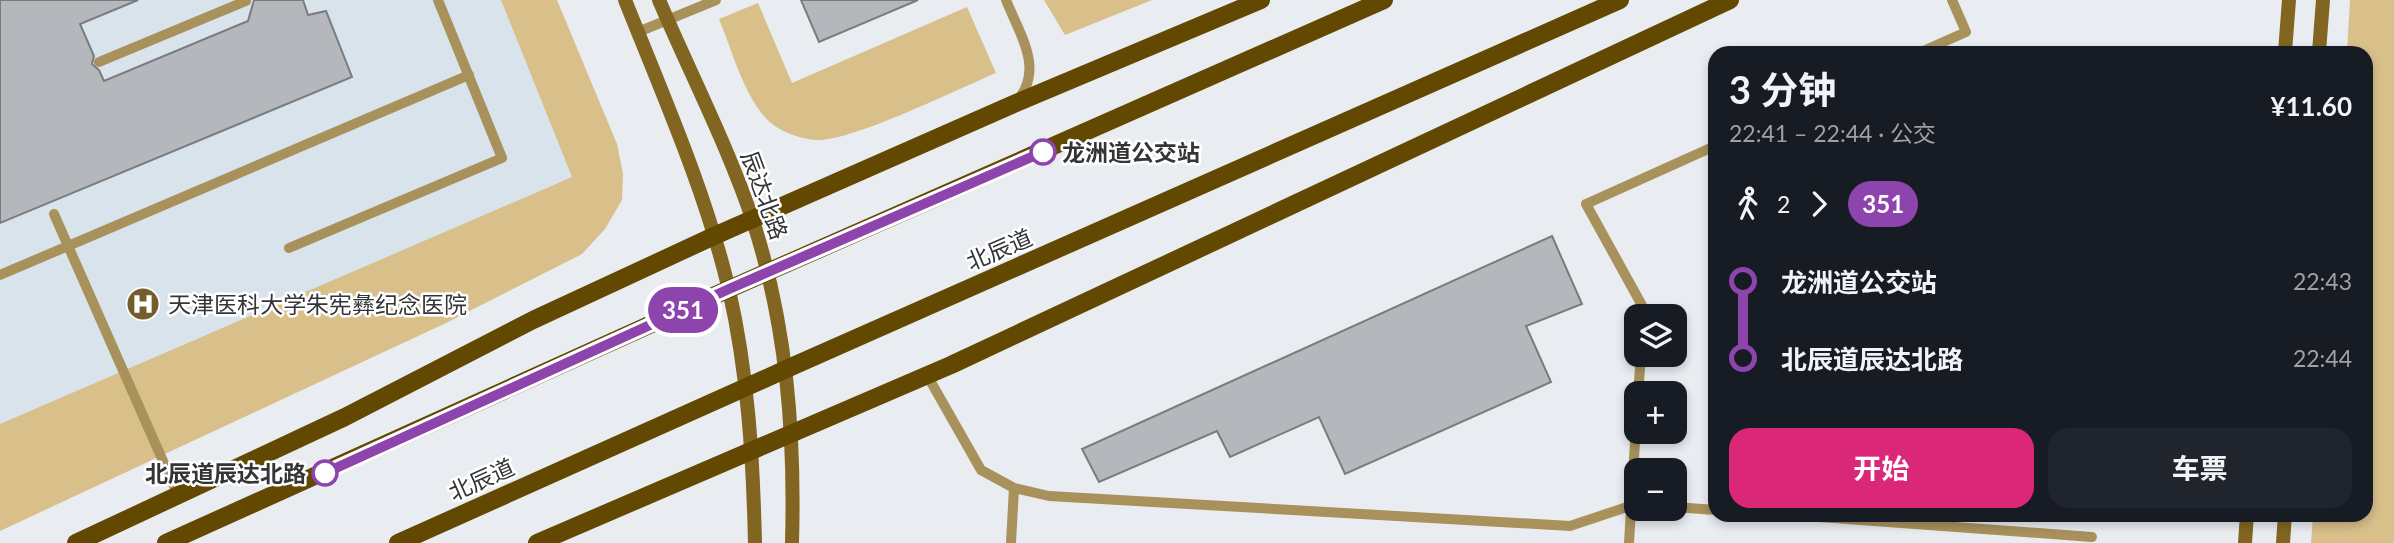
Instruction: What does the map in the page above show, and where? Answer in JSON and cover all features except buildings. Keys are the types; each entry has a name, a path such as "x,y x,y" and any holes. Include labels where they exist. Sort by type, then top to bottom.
{"main road":[{"path":"76,543 345,417 533,320 714,236 1016,103 1261,0"},
{"path":"166,543 729,289 1384,0"},
{"name":"北辰道","path":"398,543 745,386 1168,202 1620,0"},
{"path":"537,543 927,375 1730,0"}],"street":[{"path":"625,0 714,236 729,289 745,386 755,543"},
{"name":"辰达北路","path":"659,0 752,219 768,274 786,368 791,433 792,543"},
{"path":"2285,46 2289,0"},
{"path":"2319,46 2323,0"},
{"path":"2245,543 2246,522"},
{"path":"2283,543 2284,522"}],"lane":[{"path":"289,248 502,158 438,0"},
{"path":"638,32 716,0"},
{"path":"1006,0 1032,64 1028,83 1016,103"},
{"path":"1934,46 1966,32 1952,0"},
{"path":"99,62 246,1"},
{"path":"0,275 469,75"},
{"path":"1640,304 1586,204 1708,149"},
{"path":"54,214 178,495"},
{"path":"927,375 981,470 1014,488 1049,496 1570,526 1624,507"},
{"path":"1011,543 1014,488"},
{"path":"1687,508 1708,509"},
{"path":"1629,543 1632,521"},
{"path":"1887,522 2092,537"}],"shaded area":[{"name":"天津医科大学朱宪彝纪念医院","path":"0,0 501,0 572,177 0,432"},
{"path":"501,0 557,0 617,144 623,174 622,200 605,229 582,254 446,323 0,531 0,424 572,177"},
{"path":"1044,0 1152,0 1065,35"},
{"path":"2350,0 2394,0 2394,543 2311,543 2312,522 2373,522 2373,46 2347,46"},
{"path":"758,3 792,83 967,7 996,73 854,133 816,140 795,136 774,126 756,106 719,19"}],"bus line":[{"name":"351","path":"325,473 729,289 1043,152"}],"place":[{"name":"龙洲道公交站","path":"1043,152"},
{"name":"天津医科大学朱宪彝纪念医院","path":"143,304"},
{"name":"北辰道辰达北路","path":"325,473"}]}
